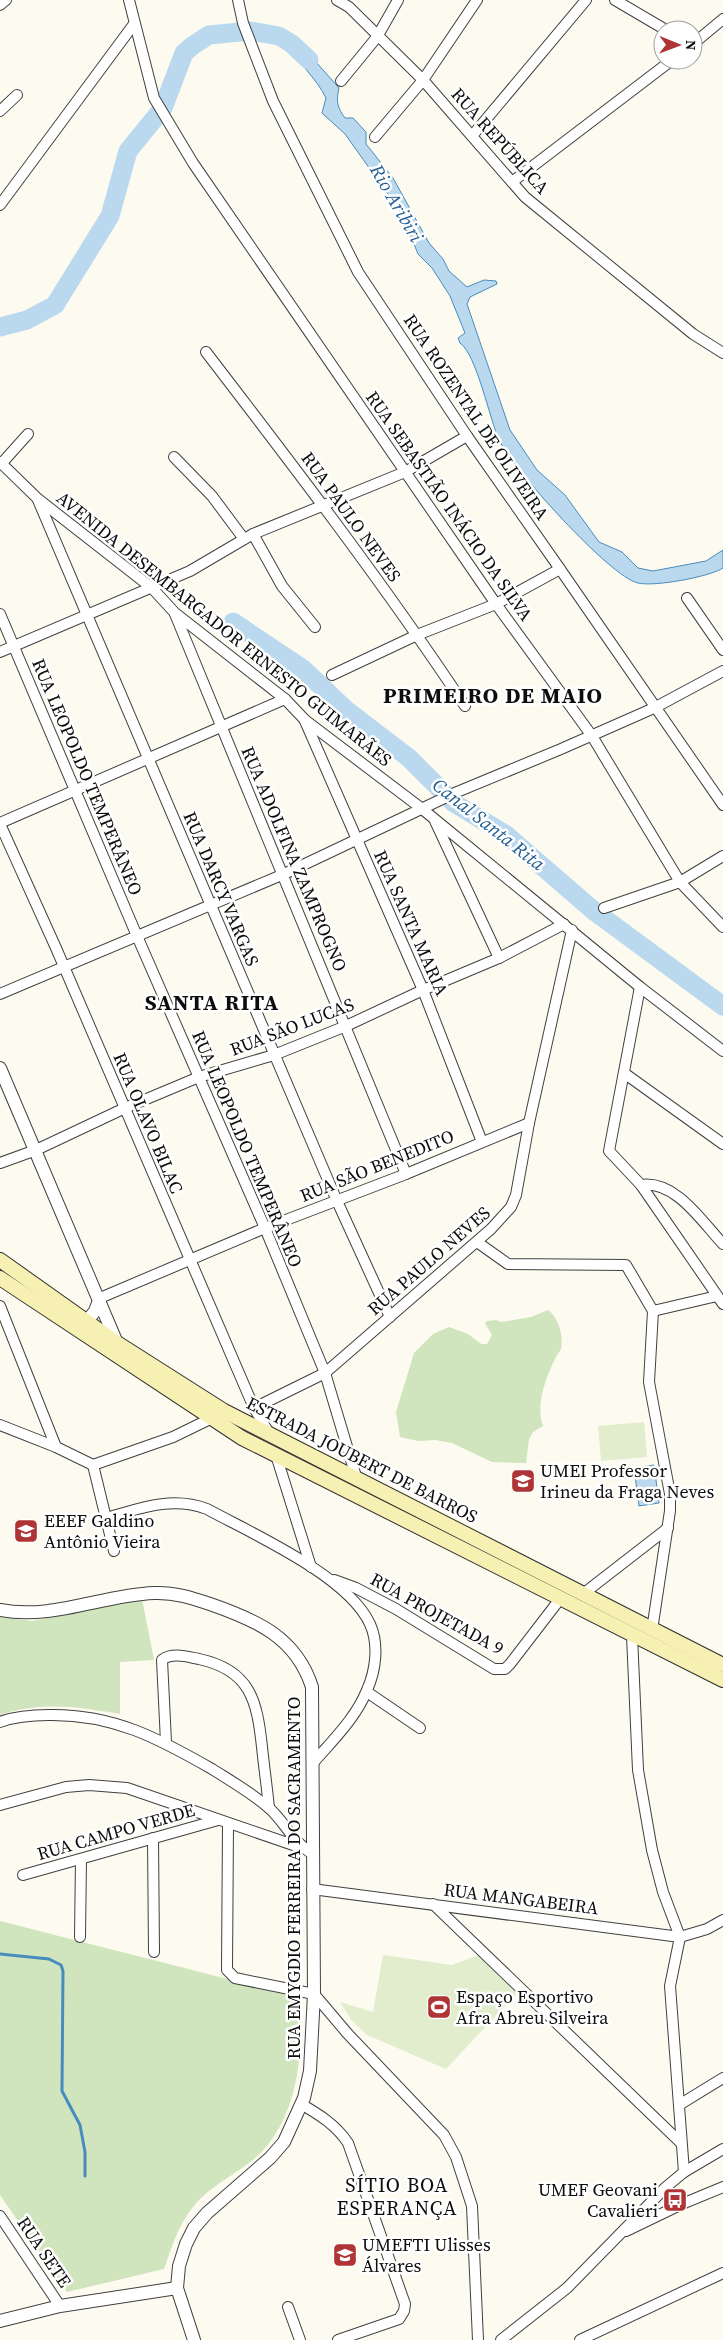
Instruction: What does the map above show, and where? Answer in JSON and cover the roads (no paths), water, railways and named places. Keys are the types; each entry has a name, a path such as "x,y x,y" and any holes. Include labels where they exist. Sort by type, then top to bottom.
{"main road":[{"name":"ESTRADA JOUBERT DE BARROS","path":"0,1260 83,1327 210,1419 276,1455 632,1636 723,1680"},
{"name":"ESTRADA JOUBERT DE BARROS","path":"0,1278 83,1327 117,1343 224,1412 269,1433 357,1480 723,1665"}],"street":[{"path":"0,5 6,0"},
{"name":"RUA SEBASTIÃO INÁCIO DA SILVA","path":"129,0 156,102 168,125 224,211 496,604 592,736 680,882 723,927"},
{"name":"RUA ROZENTAL DE OLIVEIRA","path":"238,0 243,23 273,101 358,272 466,436 723,805"},
{"name":"RUA REPÚBLICA","path":"337,0 349,7 377,37 423,80 532,203 693,334 723,353"},
{"path":"341,81 377,37 398,0"},
{"path":"374,137 423,80 477,0"},
{"path":"472,136 586,0"},
{"path":"615,0 653,22"},
{"path":"703,36 723,19"},
{"path":"2,199 134,24"},
{"path":"512,182 659,70"},
{"path":"0,111 17,95"},
{"name":"RUA PAULO NEVES","path":"206,352 324,505 465,706"},
{"path":"1,462 28,434"},
{"path":"0,652 190,571 248,536 405,472 466,436"},
{"path":"174,457 248,536 282,586 314,627"},
{"name":"AVENIDA DESEMBARGADOR ERNESTO GUIMARÃES","path":"1,462 38,499 152,588 175,613 285,699 305,720 434,818 640,987 723,1051"},
{"name":"RUA DARCY VARGAS","path":"38,499 337,1202 390,1317"},
{"path":"332,675 417,635 496,604 560,569"},
{"path":"687,598 723,650"},
{"name":"RUA ADOLFINA ZAMPROGNO","path":"175,613 220,727 284,874 406,1174"},
{"name":"RUA LEOPOLDO TEMPERÂNEO","path":"0,614 137,936 265,1228 325,1373 357,1480"},
{"path":"0,994 209,904 284,874 421,808 654,708 723,671"},
{"path":"0,823 147,757 285,699"},
{"name":"RUA SANTA MARIA","path":"305,720 423,990 482,1142"},
{"path":"434,818 499,958"},
{"name":"RUA OLAVO BILAC","path":"0,823 254,1408 269,1433"},
{"path":"604,908 680,882 723,856"},
{"name":"RUA PAULO NEVES","path":"254,1408 325,1373 477,1242 504,1217 511,1207 519,1182 568,927"},
{"name":"RUA SÃO LUCAS","path":"0,1163 36,1150 125,1108 199,1077 274,1055 346,1026 423,990 568,927"},
{"path":"640,987 609,1152 641,1186 720,1300 653,1311"},
{"path":"0,1068 100,1298 117,1343"},
{"path":"624,1073 723,1144"},
{"name":"RUA SÃO BENEDITO","path":"100,1298 265,1228 337,1202 529,1123"},
{"path":"641,1186 658,1185 670,1191 683,1201 723,1244"},
{"path":"477,1242 508,1264 626,1266 653,1311 649,1382 670,1494 668,1528 652,1630"},
{"path":"83,1327 95,1311 100,1298"},
{"path":"0,1306 56,1447"},
{"path":"0,1425 56,1447 93,1465 173,1437 210,1419"},
{"path":"276,1455 311,1567"},
{"path":"93,1465 114,1551"},
{"path":"106,1518 161,1503 191,1503 207,1509 311,1567 353,1600 370,1624 375,1649 374,1666 367,1692 349,1720 314,1763"},
{"path":"583,1594 668,1528"},
{"name":"RUA PROJETADA 9","path":"326,1578 356,1588 494,1669 505,1669 510,1664 560,1599"},
{"name":"RUA EMYGDIO FERREIRA DO SACRAMENTO","path":"0,1610 40,1612 124,1597 161,1593 187,1597 248,1618 267,1628 283,1641 306,1668 312,1687 314,1763 308,1851 312,1889 314,1994 310,2071 301,2104 284,2142 270,2158 207,2213 194,2228 179,2266 177,2288 194,2340"},
{"path":"632,1636 638,1770 652,1850 663,1892 680,1937 670,1986 684,2172"},
{"path":"166,1742 161,1664 167,1656 193,1658 216,1663 236,1674 248,1688 255,1701 260,1722 269,1808"},
{"path":"367,1692 420,1728"},
{"path":"0,1722 24,1716 73,1716 118,1724 166,1742 228,1779 269,1808 308,1851"},
{"path":"0,1805 66,1787 108,1786 127,1788 308,1851"},
{"path":"223,1822 227,1970 235,1978 314,1994 347,2033 430,2118 444,2135 456,2157 472,2206 475,2238 478,2340"},
{"name":"RUA CAMPO VERDE","path":"23,1876 152,1838 223,1822"},
{"path":"152,1838 154,1952"},
{"path":"80,1937 81,1859"},
{"name":"RUA MANGABEIRA","path":"312,1889 680,1937 707,1929 723,1920"},
{"path":"433,1904 681,2143"},
{"path":"679,2105 723,2078"},
{"path":"301,2104 330,2122 348,2143 405,2304 404,2311 399,2319 338,2340"},
{"path":"501,2340 567,2288 617,2235 684,2172 723,2149"},
{"path":"617,2235 723,2187"},
{"path":"0,2234 3,2220"},
{"name":"RUA SETE","path":"3,2220 60,2306"},
{"path":"580,2340 723,2273"},
{"path":"0,2321 60,2306 177,2288"},
{"path":"288,2307 300,2340"}],"water":[{"name":"Rio Aribiri","path":"292,40 298,40 313,54 316,62 339,88 338,104 342,114 345,118 353,118 366,132 366,144 393,178 429,243 443,259 449,271 467,287 484,280 496,281 497,284 470,297 467,304 510,430 537,470 565,495 599,542 622,552 638,568 653,571 706,561 723,550 723,568 706,575 681,580 656,584 638,583 606,562 563,520 522,473 499,440 472,360 458,338 465,333 450,296 432,268 418,254 402,214 345,134 322,113 326,98 297,58 290,43"},
{"path":"654,1465 659,1503 639,1506 634,1468"}],"waterway":[{"name":"Rio Aribiri","path":"0,327 27,320 55,305 110,216 128,151 163,108 184,53 192,46 209,35 250,31 279,36 292,44 309,60"},
{"name":"Canal Santa Rita","path":"233,622 303,669 345,709 409,758 454,803 505,834 594,911 723,1006"},
{"path":"0,1954 49,1959 61,1965 63,1971 62,2091 80,2125 85,2152 85,2176"}],"place":[{"name":"UMEI Professor Irineu da Fraga Neves","path":"523,1481"},
{"name":"EEEF Galdino Antônio Vieira","path":"26,1531"},
{"name":"Espaço Esportivo Afra Abreu Silveira","path":"439,2007"},
{"name":"UMEF Geovani Cavalieri","path":"675,2200"},
{"name":"UMEFTI Ulisses Álvares","path":"345,2255"}],"district":[{"name":"PRIMEIRO DE MAIO","path":"493,695"},
{"name":"SANTA RITA","path":"212,1002"},
{"name":"SÍTIO BOA ESPERANÇA","path":"397,2196"}]}
